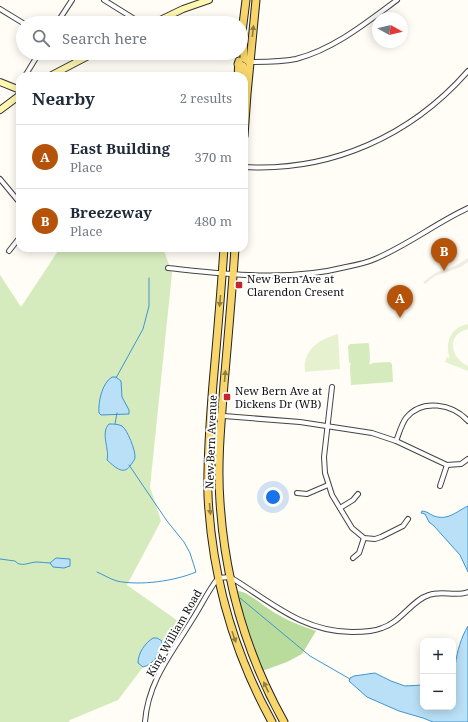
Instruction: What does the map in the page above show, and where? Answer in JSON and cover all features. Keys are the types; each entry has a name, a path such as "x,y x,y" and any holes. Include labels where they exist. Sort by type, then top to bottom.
{"main road":[{"path":"244,16 246,0"},
{"path":"248,86 256,0"},
{"path":"238,72 239,60"},
{"path":"238,64 243,66 245,72"},
{"name":"New Bern Avenue","path":"224,252 208,460 208,496 212,536 218,578 232,633 252,682 272,722"},
{"name":"New Bern Avenue","path":"235,252 219,464 220,501 224,545 234,597 243,629 256,666 284,722"}],"street":[{"path":"62,16 72,0"},
{"path":"104,0 130,16"},
{"path":"168,16 209,0"},
{"path":"250,62 289,60 303,57 345,38 397,0"},
{"path":"0,9 16,19"},
{"path":"27,72 35,60"},
{"path":"58,72 81,60"},
{"path":"248,167 289,167 317,162 355,151 393,133 426,111 456,85 468,71"},
{"path":"0,82 16,87"},
{"path":"0,110 16,98"},
{"path":"0,179 16,198"},
{"path":"168,268 233,275 267,276 303,274 333,270 367,262 387,254 468,208"},
{"path":"10,251 16,243"},
{"path":"332,387 324,465 328,485 332,495 352,528 364,538 375,539 381,537 403,526 408,519"},
{"path":"396,441 406,418 421,407 432,405 446,407 458,412 468,421"},
{"path":"211,414 300,422 372,433 396,441 447,465 461,464 468,459"},
{"path":"440,486 447,465"},
{"path":"297,493 307,494 328,485"},
{"path":"340,508 353,500 358,494"},
{"path":"353,558 358,553 364,538"},
{"path":"218,578 230,577 271,605 294,618 324,628 348,632 371,631 388,626 427,595 440,593 460,594 468,592"},
{"name":"King William Road","path":"145,722 149,696 163,665 218,578"}],"green space":[{"path":"57,252 164,252 172,273 150,487 161,521 127,585 178,621 118,700 70,720 69,722 0,722 0,275 21,307"},
{"path":"468,324 468,329 456,336 453,346 457,358 468,366 468,371 445,362 447,357 450,358 448,347 450,336 457,328"},
{"path":"338,334 340,369 305,372 306,357 313,347 318,342"},
{"path":"368,343 369,363 371,365 372,363 390,362 392,364 393,382 351,385 351,364 349,362 348,346 350,344"},
{"path":"238,591 251,597 271,611 316,631 302,654 287,662 262,671 238,598"}],"shaded area":[{"path":"468,258 468,262 461,267 435,276 425,284 423,282 435,273 457,265"}],"water":[{"path":"112,377 116,377 121,381 122,397 129,410 129,414 101,415 99,413 101,393"},
{"path":"109,424 117,424 122,426 129,436 133,446 135,458 127,469 118,469 107,460 108,456 105,432"},
{"path":"468,506 468,572 460,555 429,522 425,514 421,513 424,511 434,516 444,517 452,515"},
{"path":"56,558 70,559 70,566 64,568 53,567 50,563"},
{"path":"468,626 468,722 433,722 399,711 367,697 349,681 350,678 354,676 375,673 405,686 420,685 420,710 456,710 456,660 463,635"},
{"path":"153,638 157,638 162,641 159,654 150,664 143,667 138,663 139,656 145,645"}],"waterway":[{"path":"116,378 143,329 149,306 149,278"},
{"path":"115,424 117,413"},
{"path":"97,572 117,581 136,583 168,580 196,572 190,553 184,542 167,521 129,465"},
{"path":"0,559 15,561 20,564 37,562 50,563"},
{"path":"240,598 310,656 350,679"}],"place":[{"name":"Breezeway","path":"444,271"},
{"name":"New Bern Ave at Clarendon Cresent","path":"239,285"},
{"name":"East Building","path":"400,318"},
{"name":"New Bern Ave at Dickens Dr (WB)","path":"227,397"}]}
